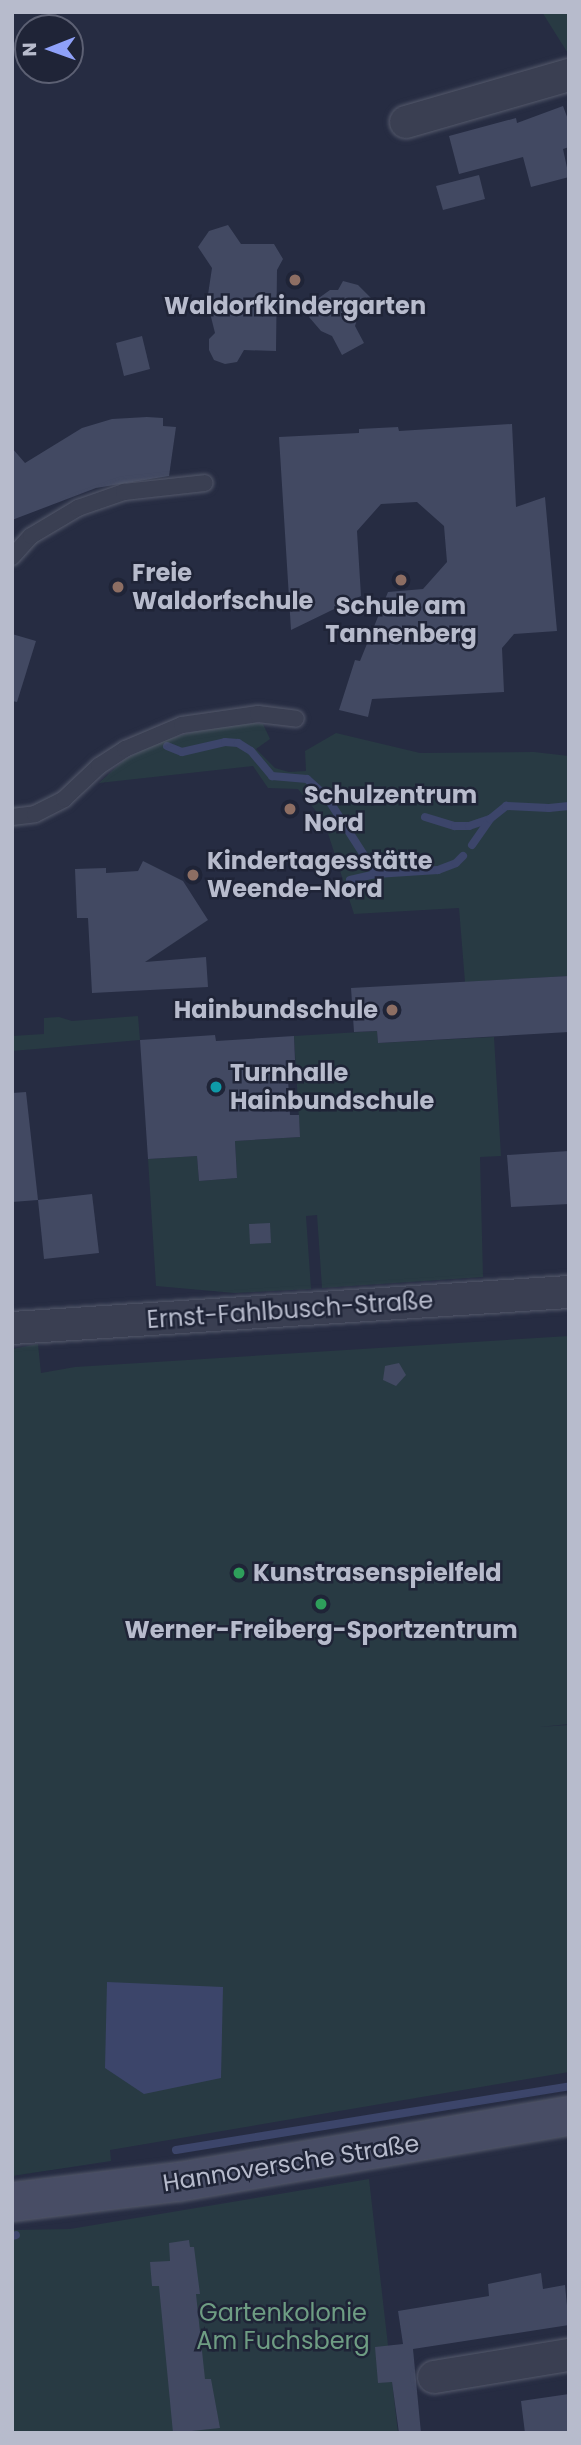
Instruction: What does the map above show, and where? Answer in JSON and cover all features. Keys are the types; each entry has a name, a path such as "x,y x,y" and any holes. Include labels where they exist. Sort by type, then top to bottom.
{"street":[{"path":"406,121 569,75"},
{"name":"Ernst-Fahlbusch-Straße","path":"12,1328 569,1292"},
{"name":"Hannoversche Straße","path":"12,2202 190,2180 569,2116"},
{"path":"434,2376 569,2355"}],"lane":[{"path":"12,556 31,536 78,508 124,492 158,486 205,483"},
{"path":"12,817 35,814 64,799 99,766 125,749 182,725 258,713 296,719"}],"green space":[{"path":"542,12 569,12 569,55"},
{"path":"263,724 270,739 256,749 275,768 289,772 306,771 305,751 336,733 420,753 534,752 569,756 569,976 465,982 459,908 354,914 324,821 298,789 268,788 253,766 99,783 124,760 155,743 199,730"},
{"path":"138,1016 140,1040 12,1051 12,1036 44,1034 44,1018 59,1017 72,1021"},
{"path":"377,1031 378,1043 494,1037 501,1156 480,1157 483,1277 322,1288 317,1215 306,1216 311,1289 235,1293 156,1286 148,1159 197,1156 199,1181 237,1178 235,1141 300,1137 294,1036"},
{"path":"569,1336 569,1724 539,1727 569,1725 569,2072 110,2150 111,2161 12,2176 12,1349 38,1344 41,1373 75,1367"},
{"name":"Gartenkolonie Am Fuchsberg","path":"369,2179 398,2433 12,2433 12,2230 70,2229"}],"water":[{"path":"107,1982 223,1987 221,2078 144,2094 105,2068"}],"building":[{"path":"563,106 569,122 569,147 563,149 569,177 531,187 523,157 459,174 449,136 516,118 517,123"},
{"path":"479,175 485,199 443,210 436,186"},
{"path":"228,225 241,244 274,244 283,259 277,270 276,351 244,350 237,362 225,364 214,360 209,350 209,339 215,333 207,301 212,268 198,247 209,231"},
{"path":"343,281 358,285 373,300 359,313 355,326 364,343 342,355 332,336 321,331 309,317 316,300 330,290 338,290"},
{"path":"142,336 150,369 124,376 116,343"},
{"path":"163,418 163,426 176,427 169,476 96,488 12,520 12,448 25,463 82,428 112,419"},
{"path":"512,424 516,507 545,497 557,631 514,634 502,648 504,692 372,699 368,717 339,710 355,660 360,661 388,592 423,589 447,562 444,526 417,502 381,504 357,531 361,596 291,630 279,437 359,433 359,429 398,427 399,431"},
{"path":"12,634 36,641 17,702 12,701"},
{"path":"143,861 183,881 208,920 145,962 206,957 208,987 92,993 88,918 77,918 75,869 106,868 106,873 138,871"},
{"path":"569,976 569,1032 378,1043 377,1031 354,1032 351,988"},
{"name":"Turnhalle Hainbundschule","path":"215,1035 216,1041 294,1036 295,1060 287,1060 290,1115 299,1115 300,1137 235,1141 237,1178 199,1181 197,1156 148,1159 140,1040"},
{"path":"26,1092 38,1200 12,1202 12,1093"},
{"path":"569,1151 569,1204 511,1207 507,1155"},
{"path":"92,1194 99,1253 44,1259 38,1200"},
{"path":"270,1223 271,1243 250,1244 249,1224"},
{"path":"399,1363 406,1375 396,1386 383,1380 385,1366"},
{"path":"189,2240 190,2247 194,2247 200,2294 196,2294 205,2379 211,2379 220,2428 173,2433 159,2286 152,2286 150,2262 170,2261 169,2243"},
{"path":"541,2273 543,2289 565,2285 569,2325 413,2349 421,2433 399,2433 392,2382 378,2383 375,2347 403,2344 398,2311 489,2296 488,2284"},
{"path":"569,2394 569,2433 525,2433 521,2401"}],"waterway":[{"path":"167,746 182,752 225,742 238,743 251,751 272,776 307,779 326,796 376,874"},
{"path":"472,845 490,819 506,806 569,806"},
{"path":"425,817 455,826 469,826 489,819"},
{"path":"350,880 376,874 438,870 456,863 463,856"},
{"path":"176,2150 569,2086"},
{"path":"12,2236 16,2235"}],"place":[{"name":"Waldorfkindergarten","path":"295,280"},
{"name":"Schule am Tannenberg","path":"401,580"},
{"name":"Freie Waldorfschule","path":"118,587"},
{"name":"Schulzentrum Nord","path":"290,809"},
{"name":"Kindertagesstätte Weende-Nord","path":"193,875"},
{"name":"Hainbundschule","path":"392,1010"},
{"name":"Turnhalle Hainbundschule","path":"216,1087"},
{"name":"Kunstrasenspielfeld","path":"239,1573"},
{"name":"Werner-Freiberg-Sportzentrum","path":"321,1604"}]}
